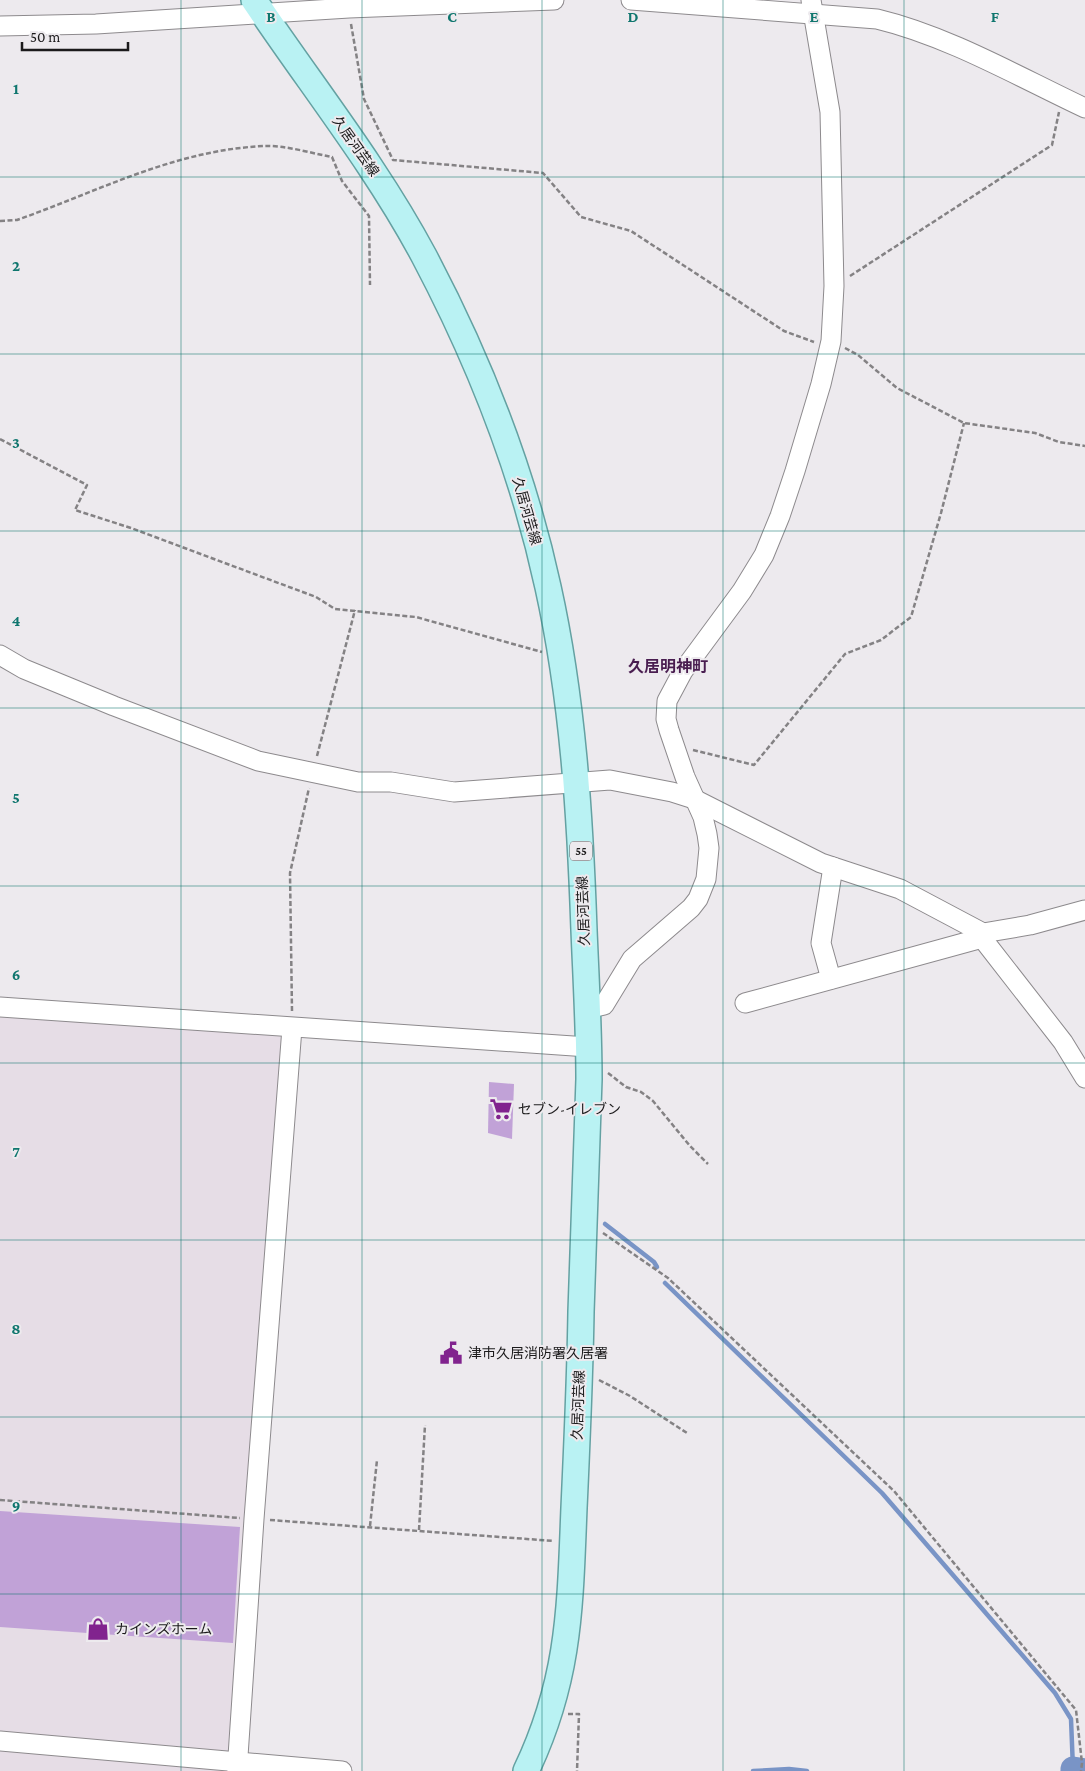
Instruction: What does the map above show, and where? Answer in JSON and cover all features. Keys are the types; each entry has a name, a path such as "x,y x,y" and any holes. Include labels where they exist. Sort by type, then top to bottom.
{"main road":[{"name":"久居河芸線","path":"258,6 391,198 424,255 465,338 504,434 532,522 548,586 562,658 577,784 587,1009 586,1221 570,1613 566,1648 558,1686 526,1771"}],"street":[{"path":"0,26 96,24 258,6 349,8 554,0"},
{"path":"631,0 813,8 877,19 930,35 1085,108"},
{"path":"587,1009 604,1005 632,959 675,924 698,899 706,879 709,848 703,817 674,745 666,719 666,708 670,694 684,671 742,591 764,555 780,516 822,384 830,343 834,286 830,112 813,8"},
{"path":"0,655 24,669 258,761 313,771 358,782 391,782 454,792 610,780 694,798 833,868 900,889 983,935 1063,1042 1085,1078"},
{"path":"831,979 821,943 833,868"},
{"path":"745,1003 983,935 1085,910"},
{"path":"0,1007 292,1028 588,1055"},
{"path":"237,1766 292,1028"},
{"path":"0,1741 237,1766 342,1771"}],"path":[{"path":"349,8 364,99 393,160 544,173 581,217 631,231 784,331 803,340 830,343 858,354 897,388 964,423 1035,433 1059,442 1085,446"},
{"path":"834,286 1052,145 1059,110 1058,96"},
{"path":"0,221 17,220 142,170 204,152 266,146 332,157 342,181 368,216 370,285"},
{"path":"674,745 754,766 845,654 881,640 911,617 964,423"},
{"path":"0,439 87,485 75,510 132,528 316,597 335,609 416,617 523,645 562,658"},
{"path":"292,1028 290,873 313,771 355,610"},
{"path":"588,1055 626,1087 641,1092 653,1101 690,1146 708,1164"},
{"path":"586,1221 668,1278 894,1492 1076,1710 1082,1763 1080,1771"},
{"path":"580,1370 630,1396 687,1433"},
{"path":"419,1530 425,1426"},
{"path":"370,1526 377,1460"},
{"path":"0,1500 370,1526 573,1543"},
{"path":"549,1714 579,1714 577,1771"}],"shaded area":[{"path":"0,1007 292,1028 239,1771 0,1771"}],"building":[{"name":"セブン-イレブン","path":"489,1082 514,1084 512,1139 488,1133"},
{"path":"0,1511 240,1527 233,1643 0,1627"}],"waterway":[{"path":"605,1224 654,1262 657,1267"},
{"path":"665,1283 882,1493 1055,1693 1071,1719 1073,1769 1063,1771"},
{"path":"753,1771 789,1769 807,1771"},
{"path":"1073,1769 1085,1771"}],"place":[{"name":"セブン-イレブン","path":"501,1109"},
{"name":"津市久居消防署久居署","path":"451,1353"},
{"name":"カインズホーム","path":"98,1629"}],"district":[{"name":"久居明神町","path":"668,666"}]}
